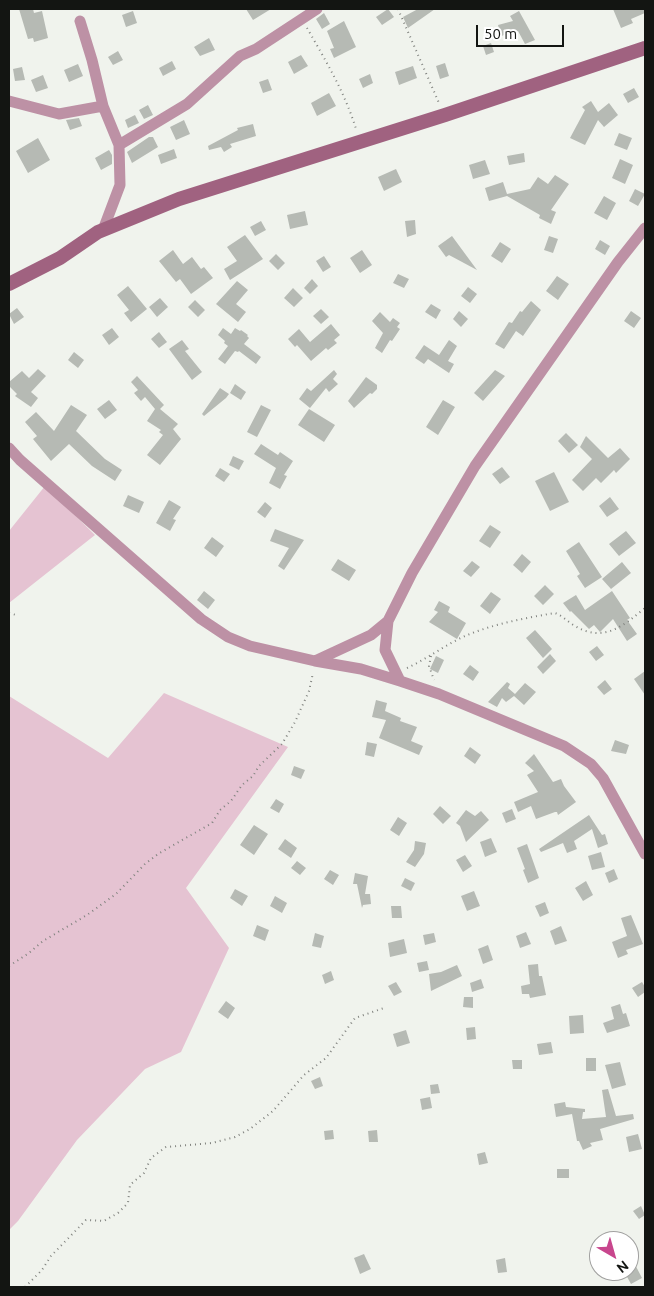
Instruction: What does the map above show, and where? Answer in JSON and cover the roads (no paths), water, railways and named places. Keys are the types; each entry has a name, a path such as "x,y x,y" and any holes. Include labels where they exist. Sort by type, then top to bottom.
{"main road":[{"path":"9,284 60,258 98,232 179,198 445,115 645,48"}],"street":[{"path":"119,145 187,104 240,56 256,49 317,9"},
{"path":"80,21 103,106 119,145 120,185 103,230"},
{"path":"9,101 59,114 103,106"},
{"path":"398,677 385,650 388,621 412,573 475,466 618,262 645,228"},
{"path":"9,448 20,460 201,619 228,638 250,646 315,662 398,677 564,746 591,764 604,778 645,854"},
{"path":"9,455 20,460"},
{"path":"315,662 371,635 388,621"}]}
